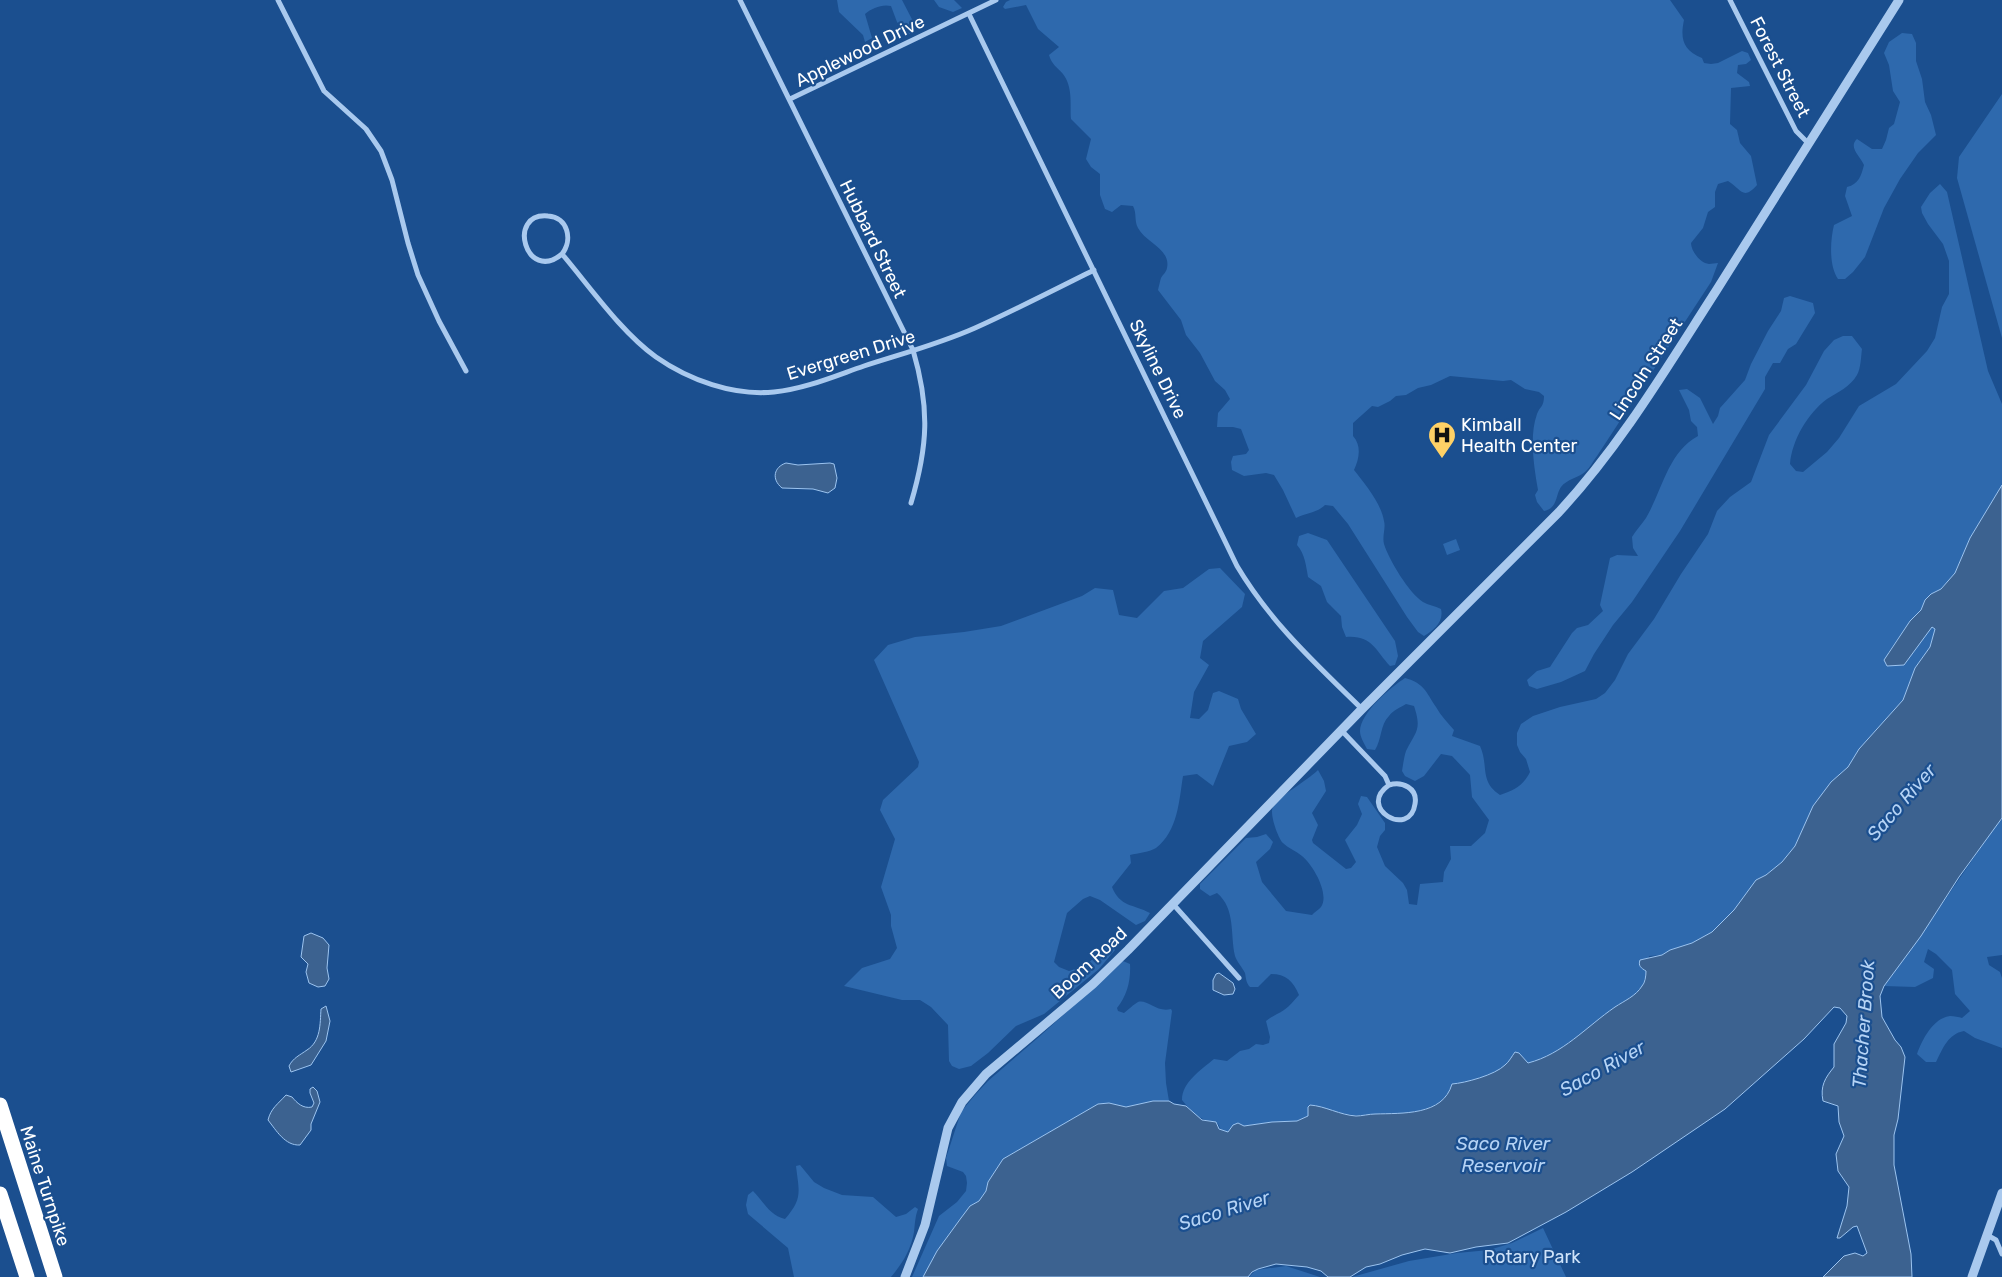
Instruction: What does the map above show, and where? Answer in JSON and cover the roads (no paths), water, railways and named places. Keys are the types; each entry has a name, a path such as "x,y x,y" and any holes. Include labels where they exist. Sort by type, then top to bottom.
{"highway":[{"name":"Maine Turnpike","path":"0,1106 55,1277"},
{"path":"0,1194 27,1277"}],"street":[{"path":"278,0 324,91 366,129 381,151 392,180 418,275 439,321 466,371"},
{"name":"Hubbard Street","path":"740,0 912,350 923,393 925,428 924,456 911,503"},
{"name":"Applewood Drive","path":"790,99 996,0"},
{"name":"Forest Street","path":"1730,0 1783,106 1800,135 1809,144"},
{"name":"Lincoln Street","path":"1362,709 1559,512 1600,465 1647,399 1899,0"},
{"name":"Skyline Drive","path":"969,14 1235,561 1252,591 1270,616 1362,709"},
{"path":"540,216 547,216 558,218 563,223 568,233 568,241 562,254 545,261 529,253 524,239 526,228 530,222 540,216"},
{"name":"Evergreen Drive","path":"562,254 626,329 646,349 675,368 715,386 758,392 784,390 810,384 973,329 1094,270"},
{"name":"Boom Road","path":"905,1277 925,1225 948,1128 962,1102 978,1081 1093,984 1362,709"},
{"path":"1342,731 1380,768 1389,785"},
{"path":"1395,783 1406,785 1414,794 1415,807 1408,817 1396,820 1390,818 1381,810 1379,799 1381,793 1389,785 1395,783"},
{"path":"1173,904 1239,978"},
{"path":"1972,1277 2002,1193"},
{"path":"1987,1235 1996,1240 2002,1254"}],"water":[{"path":"786,463 798,465 834,464 837,478 835,488 828,493 813,489 782,488 776,481 775,474 779,467"},
{"name":"Saco River Reservoir","path":"2002,485 2002,818 1959,877 1921,936 1884,986 1880,996 1882,1017 1901,1047 1905,1057 1898,1119 1894,1135 1894,1165 1911,1254 1912,1277 1823,1277 1844,1256 1855,1253 1863,1256 1867,1253 1857,1226 1840,1238 1837,1238 1847,1206 1849,1187 1838,1171 1836,1154 1844,1136 1839,1122 1838,1106 1823,1101 1822,1096 1824,1082 1834,1067 1834,1044 1846,1023 1847,1016 1840,1008 1834,1007 1804,1039 1725,1109 1632,1172 1566,1212 1508,1243 1450,1253 1425,1249 1366,1267 1350,1277 1328,1277 1321,1271 1307,1267 1276,1264 1258,1269 1248,1277 923,1277 937,1251 961,1218 970,1206 979,1201 986,1191 988,1182 1003,1159 1098,1104 1109,1103 1126,1107 1153,1101 1169,1101 1186,1106 1202,1120 1216,1122 1219,1129 1228,1132 1233,1125 1238,1123 1244,1126 1297,1121 1308,1116 1308,1107 1310,1105 1356,1116 1409,1113 1420,1111 1440,1102 1452,1084 1480,1078 1500,1069 1515,1052 1519,1053 1528,1063 1541,1059 1574,1039 1639,990 1645,981 1646,971 1640,967 1640,960 1662,955 1670,950 1692,943 1712,932 1734,910 1756,880 1766,875 1782,862 1795,846 1813,806 1831,782 1848,767 1859,749 1903,700 1915,668 1930,647 1935,629 1932,627 1904,665 1887,666 1884,660 1910,621 1921,610 1925,600 1931,594 1941,589 1955,573 1970,538"},
{"path":"311,933 323,938 329,945 327,968 329,979 325,986 318,987 309,983 306,972 308,964 301,957 304,936"},
{"path":"1219,973 1233,983 1235,989 1233,994 1224,995 1213,990 1213,980 1216,974"},
{"path":"326,1006 330,1021 326,1041 311,1065 291,1072 289,1066 293,1061 315,1042 319,1032 321,1009"},
{"path":"313,1087 317,1091 320,1102 311,1124 311,1130 300,1145 295,1145 281,1137 268,1120 269,1116 275,1106 286,1095 292,1097 303,1106 312,1107 314,1103 310,1089"}],"place":[{"name":"Kimball Health Center","path":"1442,459"}],"water label":[{"name":"Saco River","path":"1901,802"},
{"name":"Thacher Brook","path":"1863,1024"},
{"name":"Saco River","path":"1602,1068"},
{"name":"Saco River","path":"1224,1210"}],"park label":[{"name":"Rotary Park","path":"1532,1257"}]}
